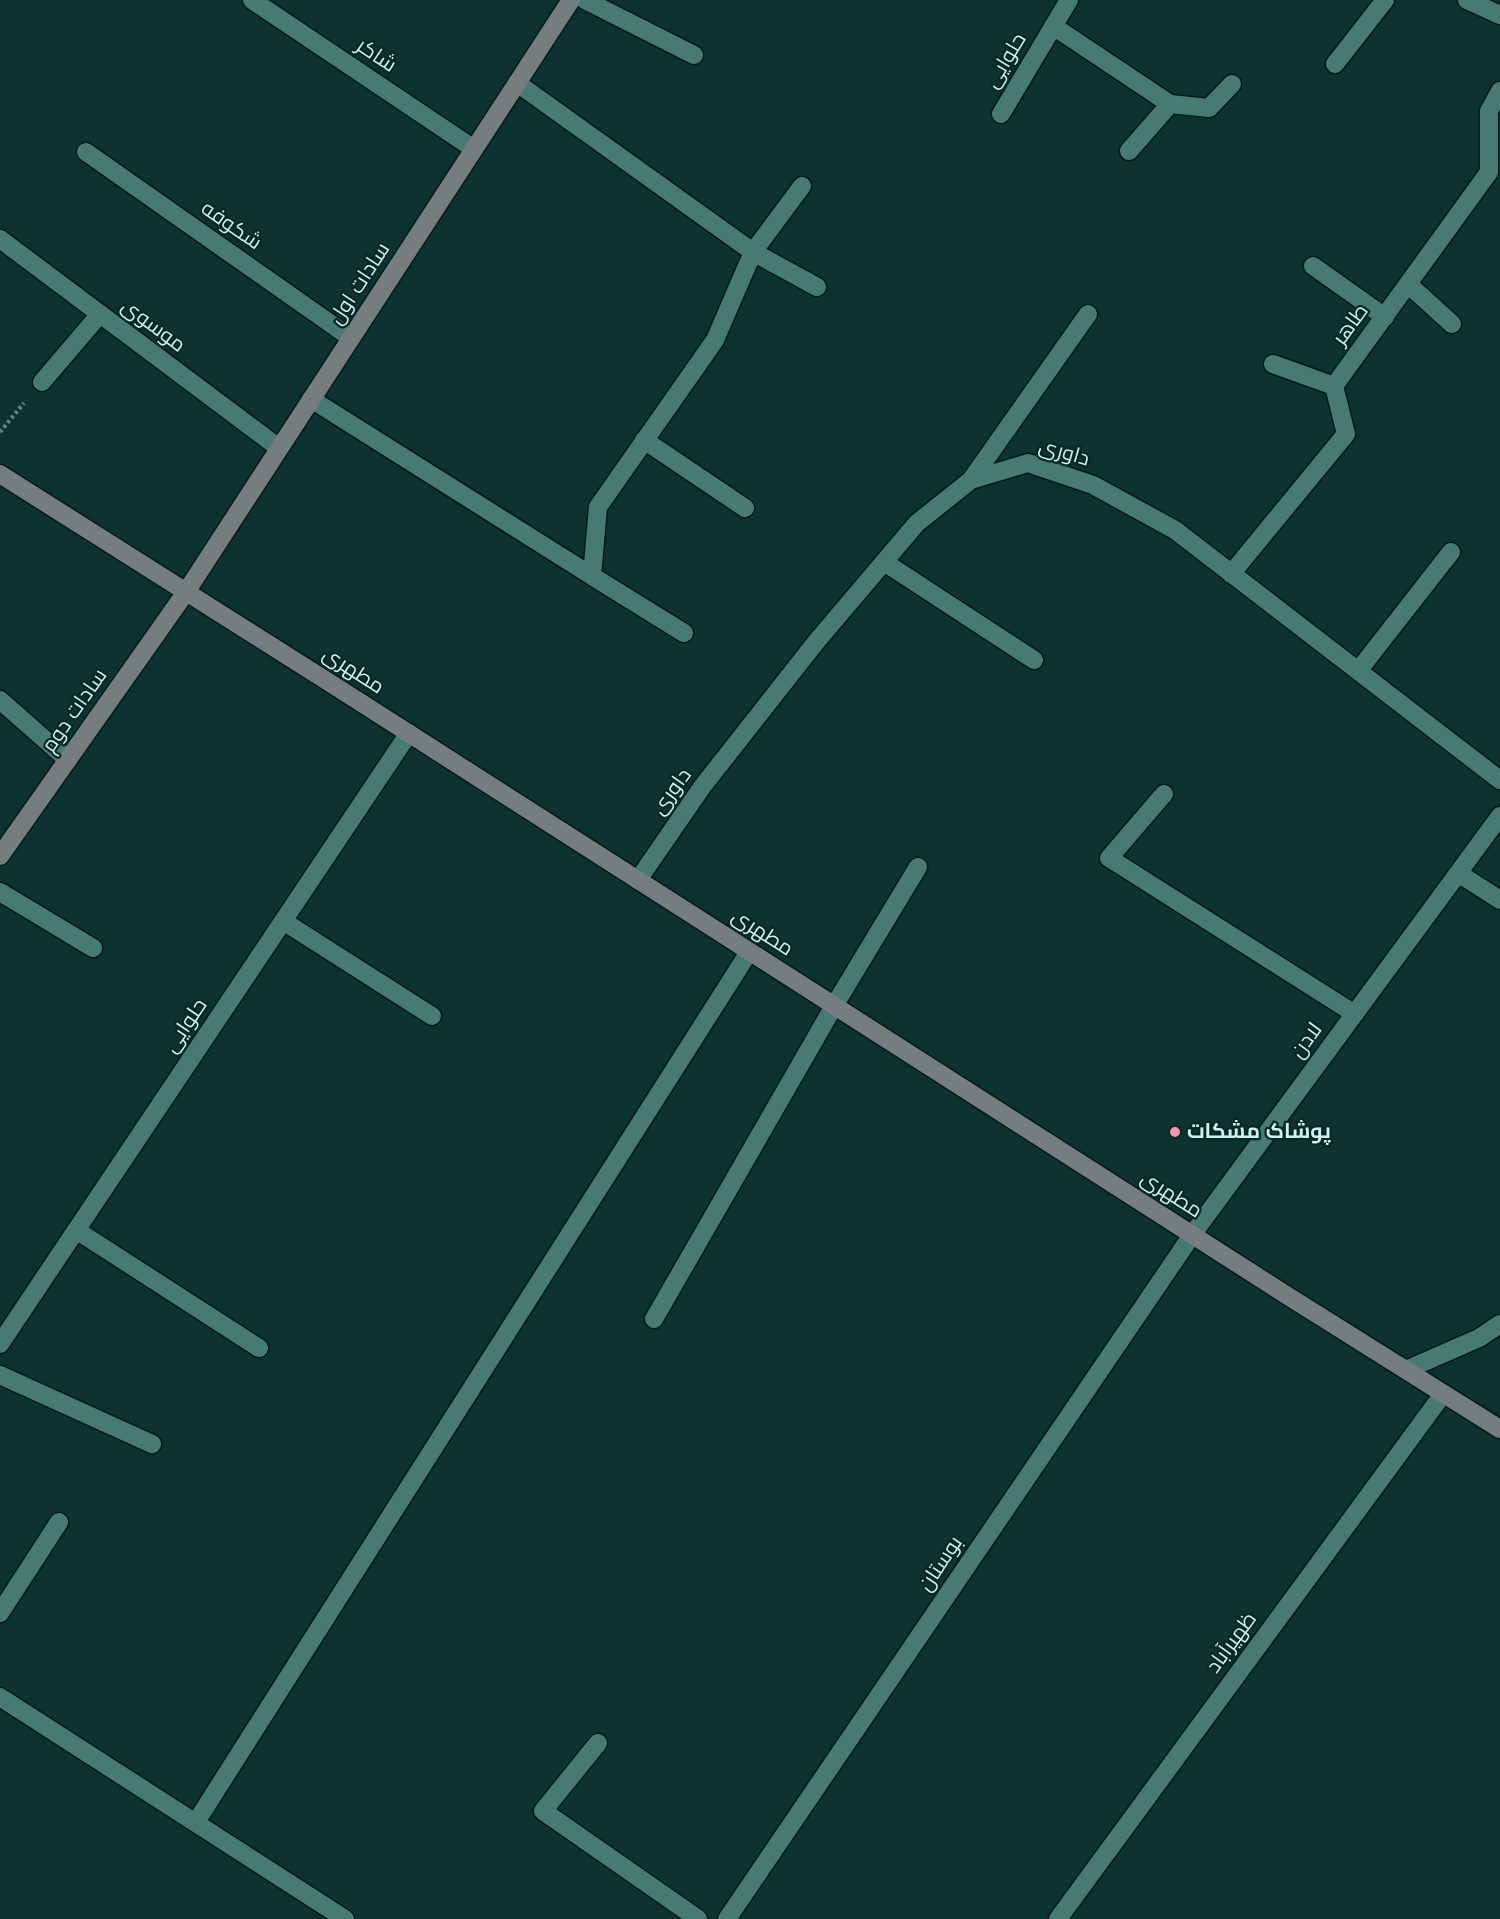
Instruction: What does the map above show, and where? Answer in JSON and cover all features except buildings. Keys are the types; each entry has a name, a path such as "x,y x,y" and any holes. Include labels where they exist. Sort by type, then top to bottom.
{"street":[{"name":"شاکر","path":"252,0 474,149"},
{"name":"سادات اول","path":"186,592 571,0"},
{"path":"585,0 694,55"},
{"name":"حلوایی","path":"1001,114 1069,0"},
{"path":"1335,64 1385,0"},
{"path":"1467,0 1500,15"},
{"path":"1053,26 1170,104 1209,108 1232,84"},
{"path":"517,83 753,252 817,287"},
{"name":"طاهر","path":"1335,386 1489,172 1489,111 1500,91"},
{"path":"1129,151 1170,104"},
{"name":"شکوفه","path":"86,152 351,338"},
{"path":"592,576 598,507 715,340 753,252 802,186"},
{"name":"موسوی","path":"0,239 279,448"},
{"path":"1312,266 1384,317"},
{"path":"1408,284 1452,324"},
{"path":"42,381 100,314"},
{"path":"971,480 1088,314"},
{"path":"1231,574 1346,434 1335,386 1273,364"},
{"path":"311,399 684,633"},
{"path":"644,440 745,508"},
{"name":"داوری","path":"638,880 710,778 816,642 917,523 971,480 1028,463 1093,485 1175,530 1500,780"},
{"name":"مطهری","path":"0,474 1500,1429"},
{"path":"1358,671 1451,552"},
{"path":"884,562 1034,660"},
{"name":"سادات دوم","path":"0,856 186,592"},
{"path":"0,700 68,760"},
{"name":"حلوایی","path":"0,1344 408,733"},
{"path":"1164,794 1109,858 1355,1014"},
{"name":"لادن","path":"1192,1235 1500,816"},
{"path":"654,1319 834,1006 918,867"},
{"path":"1458,873 1500,900"},
{"path":"0,892 93,948"},
{"path":"283,921 432,1016"},
{"path":"196,1822 749,952"},
{"path":"76,1230 259,1348"},
{"name":"بوستان","path":"728,1919 1192,1235"},
{"path":"1406,1370 1479,1338 1500,1324"},
{"path":"0,1375 152,1444"},
{"name":"ظهیرآباد","path":"1058,1919 1443,1394"},
{"path":"0,1613 58,1522"},
{"path":"0,1697 345,1919"},
{"path":"598,1743 543,1810 698,1919"}],"path":[{"path":"0,432 42,381"}],"place":[{"name":"پوشاک مشکات","path":"1175,1132"}]}
